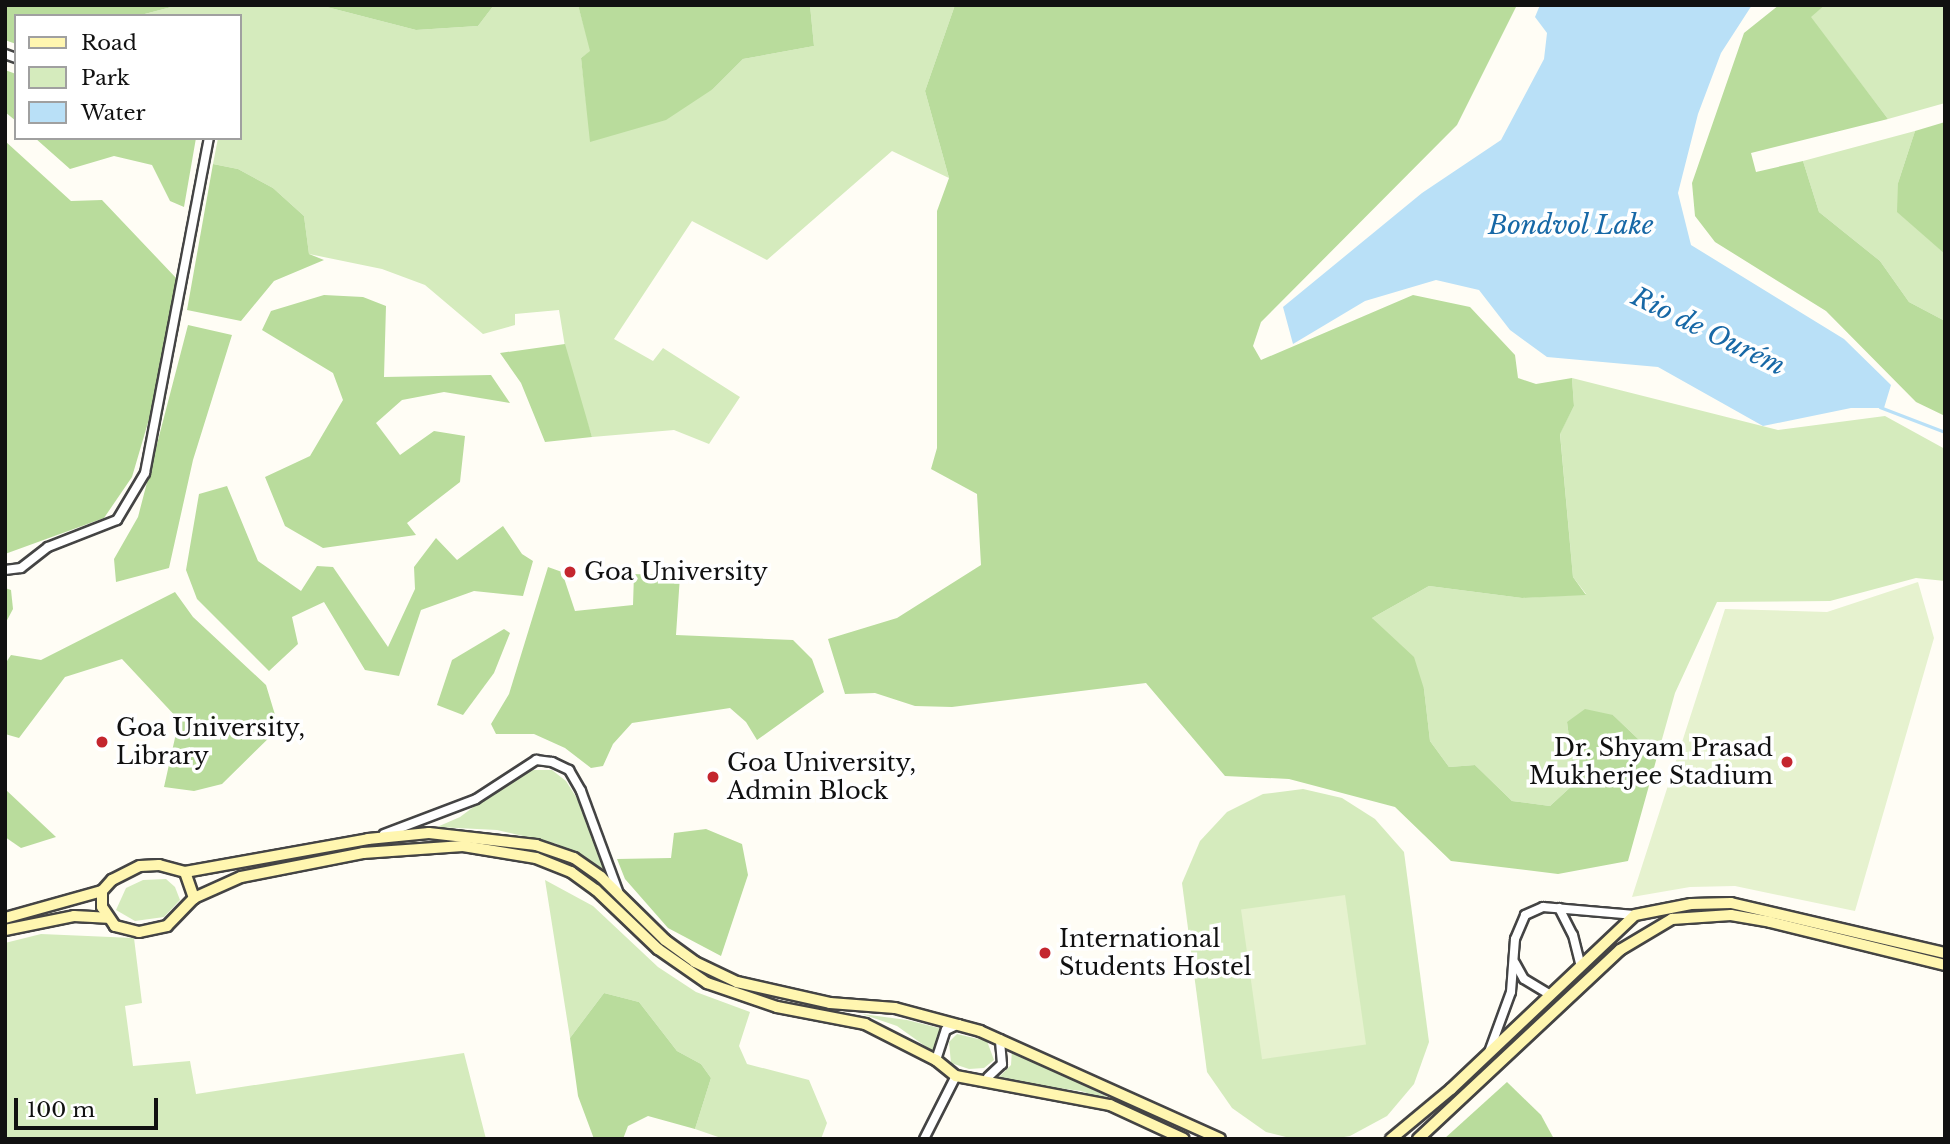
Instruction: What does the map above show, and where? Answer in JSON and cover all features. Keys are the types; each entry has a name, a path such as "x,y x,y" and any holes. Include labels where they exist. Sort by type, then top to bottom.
{"main road":[{"path":"5,918 102,891 112,880 140,866 159,865 185,872 368,839 463,834 536,845 574,858 620,895 675,947 737,982 780,995 895,1008 959,1024 1000,1039 1220,1139"},
{"path":"102,891 107,918 116,926 139,932 167,926 194,898 241,877 363,853 429,847 499,850 570,872 596,890 658,949 707,983 777,1007 865,1024 936,1060 956,1076 1110,1105 1184,1139"},
{"path":"185,872 194,898"},
{"path":"1391,1139 1491,1052 1635,915 1691,904 1731,903 1945,965"},
{"path":"1418,1139 1620,950 1672,919 1731,915 1945,953"},
{"path":"5,930 74,916 107,918"},
{"path":"1491,1052 1503,1059"},
{"path":"971,1080 988,1077"}],"street":[{"path":"5,570 21,568 48,547 117,520 145,473 209,140"},
{"path":"368,839 476,799 536,760 552,762 569,769 581,791 620,895"},
{"path":"1491,1052 1511,992 1515,939 1525,915 1543,907 1635,915"},
{"path":"1559,908 1573,935 1581,966"},
{"path":"1514,961 1524,979 1551,995"},
{"path":"936,1060 946,1030 959,1024"},
{"path":"988,1077 1002,1064 1000,1039"},
{"path":"924,1139 956,1076"}],"green space":[{"path":"5,5 179,5 145,14 14,14 14,43 5,40"},
{"path":"179,5 319,5 416,30 478,26 494,5 578,5 591,51 581,58 591,141 713,89 743,59 814,46 810,5 955,5 925,91 949,178 892,151 767,260 692,221 614,339 653,361 663,348 740,397 709,444 674,430 592,437 568,365 559,310 515,314 515,325 483,334 425,285 382,269 309,254 304,216 273,188 238,169 213,164 218,140 242,140 242,14 145,14"},
{"path":"319,5 494,5 478,26 416,30"},
{"path":"578,5 810,5 814,46 743,59 713,89 666,120 590,142 581,58 590,51"},
{"path":"955,5 1517,5 1457,125 1261,322 1253,346 1261,360 1413,295 1470,307 1515,355 1518,378 1536,384 1572,378 1574,406 1560,434 1573,577 1586,595 1522,598 1429,586 1372,618 1414,657 1424,689 1430,741 1449,767 1475,765 1512,801 1550,806 1575,783 1567,722 1585,709 1613,715 1657,757 1628,861 1558,874 1451,861 1395,807 1289,779 1225,776 1146,683 952,707 915,706 875,693 845,694 828,639 897,618 981,565 977,494 931,469 937,448 937,211 949,178 925,91"},
{"path":"1779,5 1825,5 1811,17 1888,119 1751,153 1756,172 1803,161 1819,212 1880,261 1909,302 1945,321 1945,416 1916,402 1826,311 1715,242 1695,216 1692,183 1744,33"},
{"path":"1825,5 1945,5 1945,103 1888,119 1810,17"},
{"path":"5,70 14,73 14,119 5,112"},
{"path":"1945,122 1945,254 1897,212 1898,183 1915,131"},
{"path":"1915,131 1898,183 1945,254 1945,321 1909,302 1880,261 1819,212 1803,161"},
{"path":"37,140 196,140 184,207 170,201 152,165 114,156 70,169"},
{"path":"5,141 71,201 102,200 177,279 152,409 132,477 104,518 5,554"},
{"path":"213,164 238,169 273,188 304,216 309,254 324,260 274,281 241,321 187,310"},
{"path":"324,295 363,297 386,306 384,377 491,375 510,403 444,392 402,400 376,423 400,455 434,431 465,436 460,482 407,523 416,535 323,548 285,526 265,477 310,456 343,400 333,373 262,330 271,311"},
{"path":"188,325 232,335 193,460 169,568 116,582 114,559 138,517"},
{"path":"565,344 592,437 545,442 521,383 500,353"},
{"path":"1572,378 1778,430 1885,416 1945,449 1945,581 1916,578 1830,601 1717,602 1675,693 1657,757 1613,715 1567,722 1575,783 1550,806 1512,801 1475,765 1449,767 1430,741 1424,689 1372,618 1429,586 1522,598 1586,594 1573,577 1560,433 1574,406"},
{"path":"227,486 258,561 301,591 317,566 333,567 388,647 415,589 414,567 436,538 457,560 503,526 522,554 533,561 523,596 474,591 421,610 399,676 365,670 324,602 292,617 298,644 269,671 197,599 186,570 199,494"},
{"path":"548,567 562,572 575,611 633,605 634,574 680,576 676,635 793,640 812,659 824,692 757,740 746,722 730,708 632,723 613,744 603,766 591,768 565,748 534,734 496,734 491,724 509,694"},
{"name":"Dr. Shyam Prasad Mukherjee Stadium","path":"1918,582 1934,638 1855,911 1735,886 1690,887 1632,897 1725,609 1827,612"},
{"path":"5,588 11,590 13,609 5,624"},
{"path":"175,592 193,617 266,685 279,728 222,784 194,791 164,787 179,720 122,659 65,677 19,738 5,734 5,664 11,655 41,660"},
{"path":"504,629 510,633 494,673 463,715 437,705 452,660"},
{"path":"533,770 552,770 566,781 578,800 607,878 557,844 497,830 437,827 460,817 515,776"},
{"path":"5,789 56,837 21,848 5,837"},
{"path":"1303,789 1342,798 1375,819 1404,852 1429,1042 1414,1084 1387,1116 1350,1136 1332,1139 1294,1139 1266,1132 1232,1108 1207,1072 1182,883 1200,841 1227,812 1263,794"},
{"path":"706,829 742,844 748,875 721,956 668,928 625,879 617,859 671,858 674,833"},
{"path":"166,879 175,887 180,900 164,917 135,921 116,910 126,888 143,880"},
{"path":"545,880 593,906 658,967 696,992 750,1012 739,1046 747,1064 809,1080 827,1123 821,1139 724,1139 695,1129 711,1078 701,1064 677,1051 639,1002 604,993 570,1038"},
{"path":"1345,895 1366,1045 1262,1059 1241,910"},
{"path":"41,934 134,938 142,1003 125,1006 133,1066 190,1061 196,1094 464,1053 486,1139 5,1139 5,943"},
{"path":"604,993 639,1002 677,1051 701,1064 711,1078 695,1129 648,1116 628,1126 623,1139 594,1139 578,1096 570,1038"},
{"path":"862,1014 907,1020 943,1029 932,1051 897,1026"},
{"path":"957,1034 987,1041 994,1060 984,1068 969,1069 951,1063 949,1042"},
{"path":"1012,1049 1131,1109 1081,1091 996,1080 1011,1065"},
{"path":"1507,1082 1541,1115 1554,1139 1444,1139"}],"water":[{"name":"Bondvol Lake","path":"1540,5 1752,5 1721,53 1698,114 1678,193 1691,245 1844,339 1891,385 1884,408 1851,408 1763,426 1658,367 1547,357 1510,330 1479,290 1436,280 1365,301 1293,344 1283,307 1422,193 1501,140 1544,59 1547,33 1535,17"}],"waterway":[{"name":"Rio de Ourém","path":"1880,407 1945,432"}],"place":[{"name":"Goa University","path":"570,572"},
{"name":"Goa University, Library","path":"102,742"},
{"name":"Dr. Shyam Prasad Mukherjee Stadium","path":"1787,762"},
{"name":"Goa University, Admin Block","path":"713,777"},
{"name":"International Students Hostel","path":"1045,953"}]}
